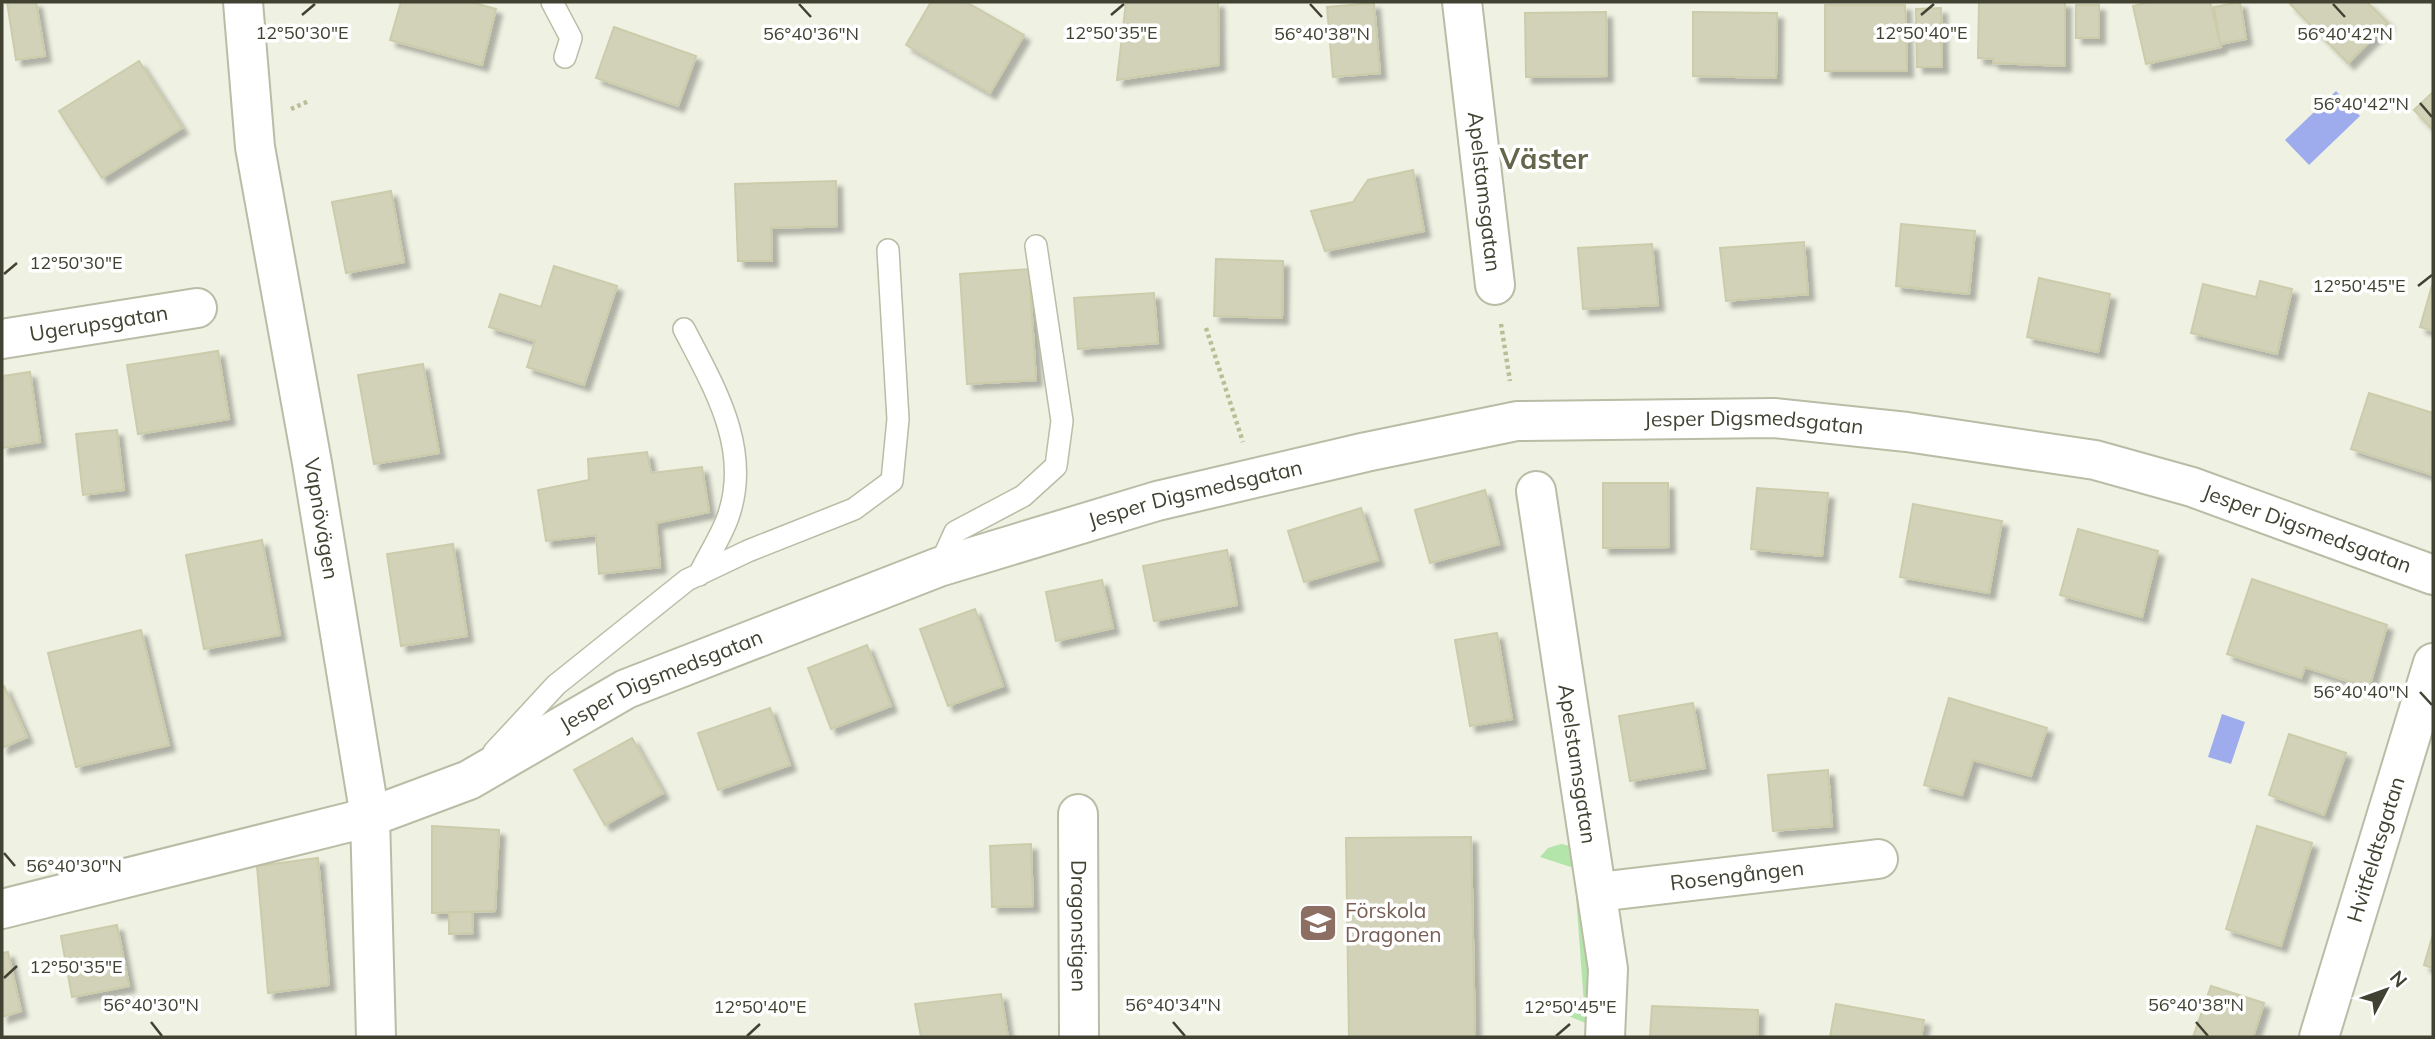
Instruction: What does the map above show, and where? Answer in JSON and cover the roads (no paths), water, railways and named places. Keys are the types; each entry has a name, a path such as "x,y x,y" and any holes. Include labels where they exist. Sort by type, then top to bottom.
{"street":[{"name":"Vapnövägen","path":"243,2 255,147 306,423 370,817 376,1037"},
{"name":"Apelstamsgatan","path":"1462,2 1494,285"},
{"name":"Ugerupsgatan","path":"2,339 197,308"},
{"name":"Jesper Digsmedsgatan","path":"2,909 370,817 469,780 626,689 939,567 1157,501 1366,452 1517,421 1773,418 1907,432 2095,460 2192,487 2433,575"},
{"name":"Apelstamsgatan","path":"1536,491 1608,969 1605,1037"},
{"name":"Hvitfeldtsgatan","path":"2319,1037 2433,663"},
{"name":"Dragonstigen","path":"1078,814 1079,1037"},
{"name":"Rosengången","path":"1598,892 1878,859"}],"lane":[{"path":"552,2 570,38 565,57"},
{"path":"939,567 955,532 1023,495 1056,466 1062,421 1036,246"},
{"path":"469,780 556,685 687,580 854,509 892,481 898,419 888,250"},
{"path":"684,329 722,402 737,458 729,516 699,575"}],"water":[{"path":"2336,91 2360,116 2309,165 2285,140"},
{"path":"2222,714 2245,722 2231,764 2208,757"}],"place":[{"name":"Förskola Dragonen","path":"1318,923"}],"district":[{"name":"Väster","path":"1544,159"}]}
